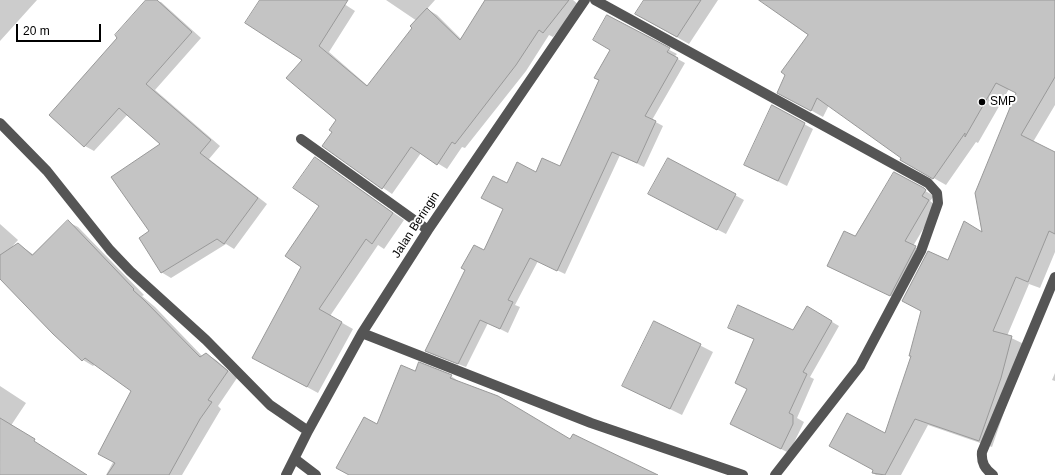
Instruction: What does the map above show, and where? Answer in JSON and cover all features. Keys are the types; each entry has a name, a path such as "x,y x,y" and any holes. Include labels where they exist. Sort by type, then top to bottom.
{"street":[{"name":"Jalan Beringin","path":"286,475 362,333 428,230 585,0"},
{"path":"595,0 928,183 937,193 938,204 921,251 860,366 775,475"},
{"path":"0,123 48,171 110,250 130,271 206,340 270,405 308,432"},
{"path":"301,139 428,230"},
{"path":"993,475 986,469 981,459 982,452 1055,277"},
{"path":"362,333 591,423 743,475"},
{"path":"295,459 316,475"}],"building":[{"path":"146,0 157,0 192,32 146,84 211,140 200,153 258,198 224,244 217,239 161,273 139,238 149,231 111,177 160,144 119,108 84,147 49,115 117,38 115,35"},
{"path":"260,0 348,0 319,46 367,86 412,28 410,26 427,8 460,40 485,0 569,0 543,33 539,30 516,65 455,144 452,142 437,165 411,147 382,189 322,146 332,132 329,130 336,120 286,78 302,60 245,23"},
{"path":"644,0 701,0 677,37 635,14"},
{"path":"759,0 1055,0 1055,77 1021,135 1055,152 1055,234 1049,231 1028,282 1016,277 993,331 1012,336 1001,378 979,441 915,419 885,475 872,473 873,470 829,446 847,413 885,433 911,356 909,356 921,311 902,301 928,251 948,260 964,221 982,232 975,193 1016,93 996,83 965,137 965,133 933,179 900,160 901,158 817,98 811,111 777,93 785,75 781,72 808,35"},
{"path":"607,15 670,48 667,52 678,58 645,116 656,121 637,163 612,152 557,271 530,258 508,300 513,302 500,329 480,320 458,364 425,351 465,270 461,268 474,245 484,250 503,209 481,198 493,176 507,183 517,162 536,172 542,158 560,166 599,80 594,78 610,50 593,40"},
{"path":"772,105 805,123 778,181 744,165"},
{"path":"315,157 393,213 372,244 366,239 319,309 342,322 307,387 252,358 301,267 285,256 319,206 293,188"},
{"path":"668,158 736,194 717,230 648,194"},
{"path":"894,172 924,188 926,190 922,196 929,200 905,241 916,246 890,296 827,266 844,231 855,236"},
{"path":"68,220 134,289 133,290 200,357 206,353 228,371 208,400 212,402 200,419 169,475 107,475 115,463 98,454 131,391 85,358 82,361 53,334 0,279 0,255 18,243 32,255"},
{"path":"738,305 793,330 807,306 832,321 803,372 807,374 789,413 793,415 793,424 781,449 730,424 747,389 735,383 754,339 728,328"},
{"path":"654,321 701,344 670,409 622,386"},
{"path":"419,362 452,375 450,378 498,396 570,439 573,434 658,475 349,475 336,468 364,417 377,424 401,365 415,371"},
{"path":"0,418 35,439 34,441 87,475 0,475"}],"place":[{"name":"SMP","path":"982,102"}]}
